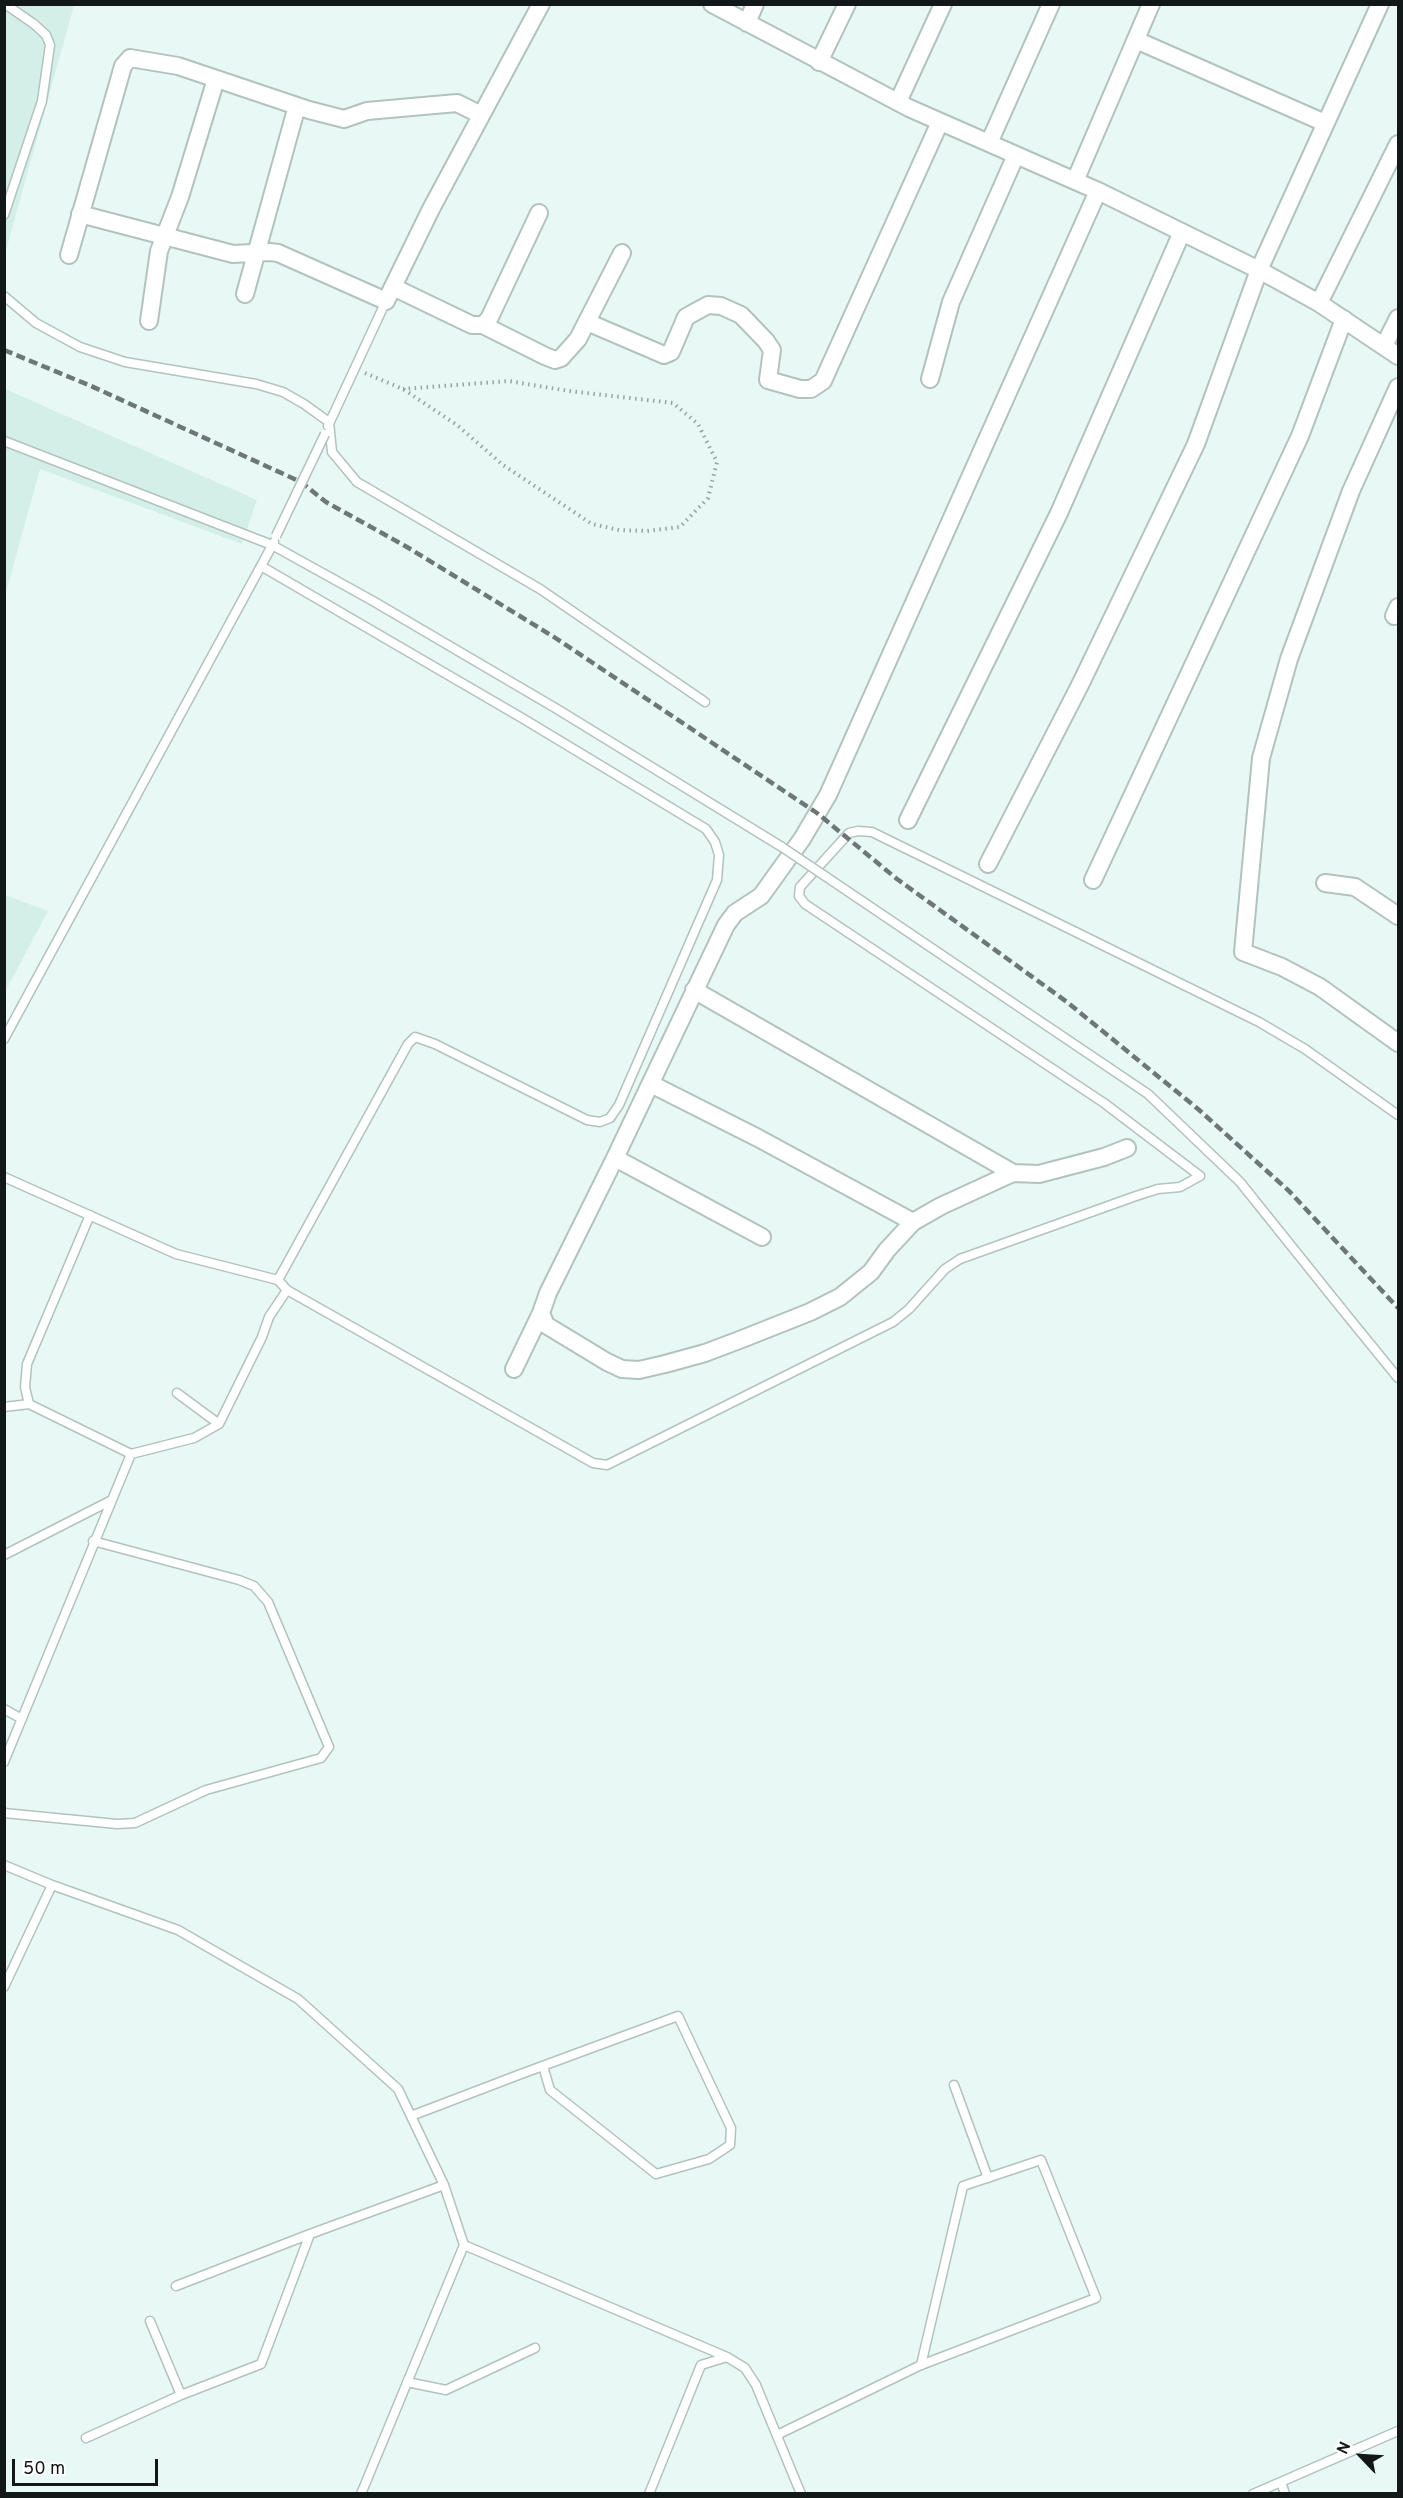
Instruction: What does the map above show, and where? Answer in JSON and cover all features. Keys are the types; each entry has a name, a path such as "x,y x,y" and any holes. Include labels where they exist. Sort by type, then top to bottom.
{"street":[{"path":"390,294 481,115 541,4"},
{"path":"712,4 898,102 1098,191 1259,270 1320,303 1398,356"},
{"path":"747,23 755,4"},
{"path":"819,62 847,4"},
{"path":"898,102 943,4"},
{"path":"989,143 1051,4"},
{"path":"1076,181 1150,4"},
{"path":"988,864 1080,685 1196,444 1259,270 1380,4"},
{"path":"1136,40 1325,123"},
{"path":"69,255 125,61 130,58 142,58 216,79 344,119 367,111 457,103 481,115"},
{"path":"149,321 159,251 180,197 216,79"},
{"path":"245,294 297,106"},
{"path":"587,322 664,355 671,352 686,317 708,305 721,306 741,315 772,350 768,380 801,389 811,388 823,381 940,122"},
{"path":"1320,303 1398,144"},
{"path":"930,379 951,302 1016,155"},
{"path":"514,1369 548,1293 726,925 735,913 761,896 802,839 828,795 1098,191"},
{"path":"483,325 489,319 539,213"},
{"path":"80,214 233,254 278,253 472,325 483,325 555,360 568,352 578,339 622,253"},
{"path":"908,820 1059,513 1182,232"},
{"path":"1384,346 1398,318"},
{"path":"1093,880 1300,436 1344,320"},
{"path":"1398,387 1347,502 1289,659 1261,758 1243,952 1320,987 1398,1043"},
{"path":"1325,883 1355,887 1398,916"},
{"path":"694,990 1013,1173"},
{"path":"651,1084 758,1138 913,1222"},
{"path":"541,1313 546,1325 622,1369 639,1370 664,1364 733,1342 810,1312 840,1297 871,1272 887,1250 913,1222 942,1206 1013,1173 1039,1174 1104,1157 1126,1148"},
{"path":"615,1158 762,1237"}],"lane":[{"path":"4,215 42,101 50,45 46,35 34,24 5,4"},
{"path":"4,1039 261,566 390,294"},
{"path":"4,296 36,323 80,346 125,362 256,384 283,392 329,422"},
{"path":"329,422 332,452 357,482 540,590 705,702"},
{"path":"4,441 274,540 782,847 1148,1094 1240,1182 1398,1378"},
{"path":"261,566 522,718 706,829 715,842 719,855 717,880 619,1105 610,1118 600,1122 587,1120 429,1041 415,1037 408,1044 278,1280"},
{"path":"4,1177 176,1254 278,1280 287,1290 593,1462 607,1465 893,1322 909,1309 945,1269 960,1259 1136,1196 1158,1189 1180,1187 1200,1176 1104,1103 805,904 798,897 800,887 849,833 872,832 1269,1027 1398,1115"},
{"path":"28,1404 25,1387 27,1364 90,1215"},
{"path":"4,1407 28,1404 131,1454 194,1438 219,1424 262,1337 269,1317 287,1290"},
{"path":"177,1393 219,1424"},
{"path":"4,1762 93,1541 131,1454"},
{"path":"4,1555 112,1500"},
{"path":"4,1813 117,1824 135,1822 206,1790 321,1758 329,1747 268,1602 254,1586 93,1541"},
{"path":"4,1709 22,1719"},
{"path":"4,1864 52,1885 178,1930 298,1999 398,2089 444,2185 464,2245 360,2493"},
{"path":"4,1987 52,1885"},
{"path":"411,2116 543,2066 678,2016 731,2128 730,2145 709,2158 656,2174 550,2090 543,2066"},
{"path":"954,2085 988,2178"},
{"path":"777,2435 921,2365 1096,2298 1041,2160 963,2186 921,2365"},
{"path":"176,2286 444,2185"},
{"path":"86,2438 181,2395 261,2364 310,2235"},
{"path":"464,2245 727,2357 745,2368 756,2385 801,2493"},
{"path":"150,2321 181,2395"},
{"path":"407,2382 440,2390 452,2389 535,2348"},
{"path":"649,2493 700,2365 727,2357"},
{"path":"1254,2493 1398,2431"},
{"path":"1281,2482 1285,2493"}],"path":[{"path":"353,369 404,389 457,425 503,465 592,524 619,530 647,531 680,527 708,498 717,462 698,424 673,403 568,391 509,381 404,389"}],"shaded area":[{"path":"5,5 74,5 5,254"},
{"path":"5,389 257,500 242,544 40,469 5,596"},
{"path":"4,895 48,911 5,992"}],"railway":[{"path":"4,350 91,386 301,482 326,502 407,547 554,637 817,813 897,879 1067,1002 1198,1109 1289,1191 1398,1308"}]}
